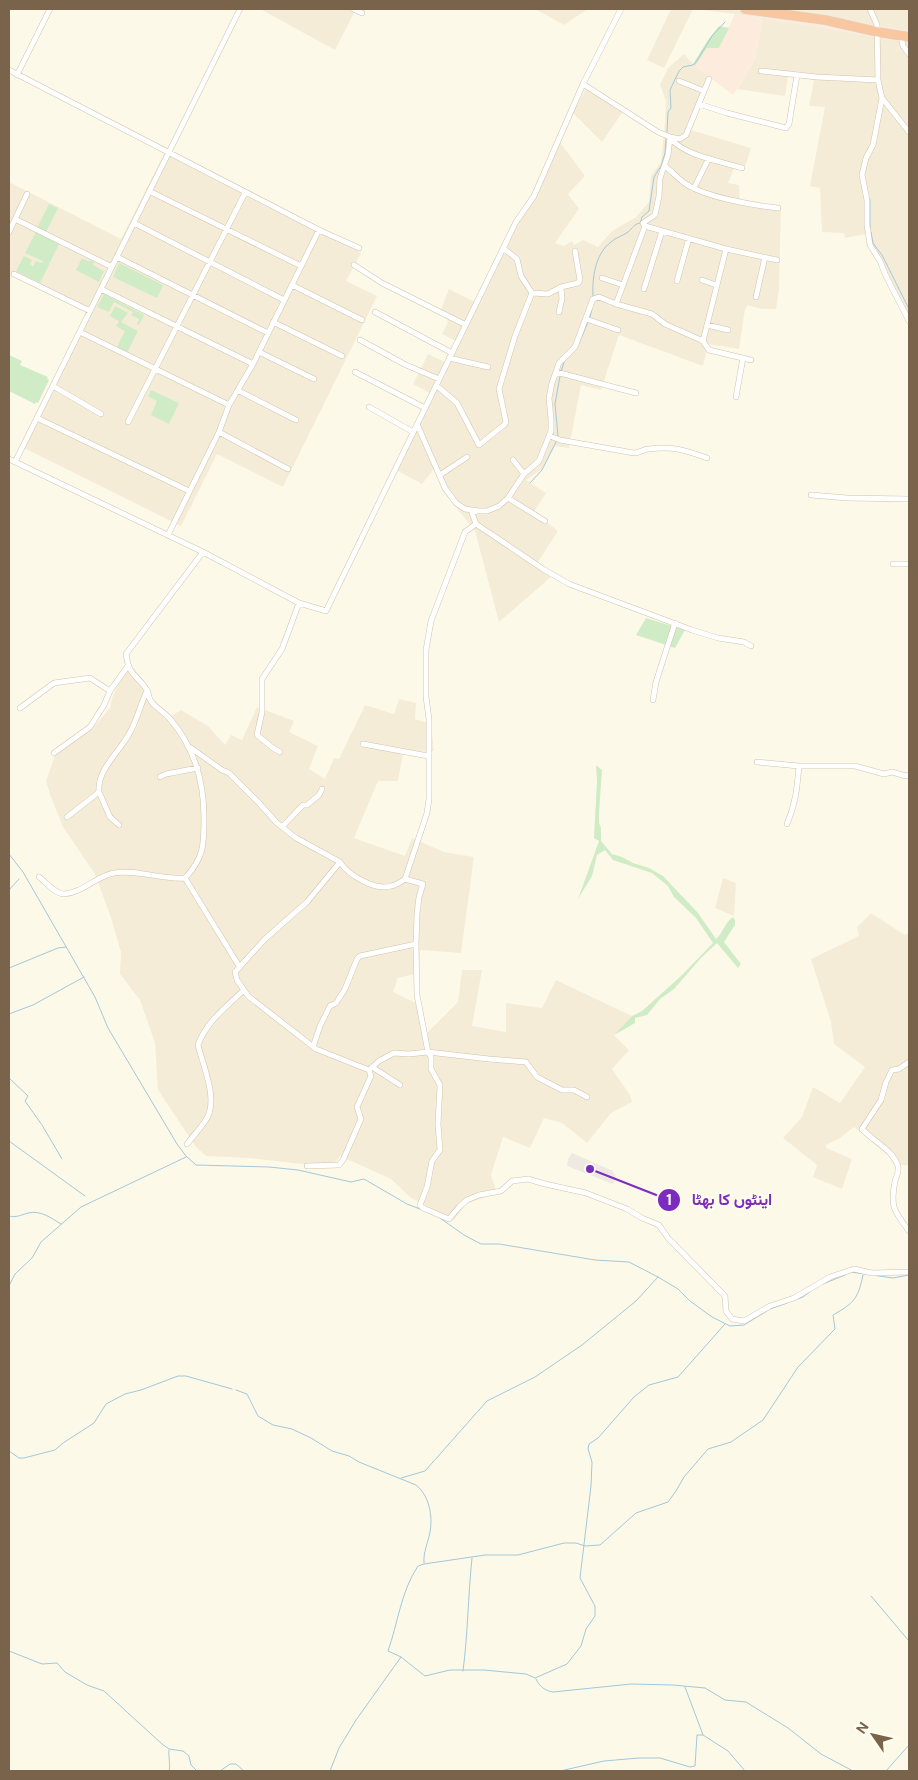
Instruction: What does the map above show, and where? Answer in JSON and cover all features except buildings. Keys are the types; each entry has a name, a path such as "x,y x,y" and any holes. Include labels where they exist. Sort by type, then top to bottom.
{"highway":[{"path":"745,9 825,20 905,36"}],"street":[{"path":"17,74 50,9"},
{"path":"15,462 240,9"},
{"path":"353,9 362,13"},
{"path":"9,459 203,552 299,603 326,611 516,222 534,196 583,84 621,9"},
{"path":"870,9 878,32 878,80 882,98 873,145 866,158 862,176 868,200 867,225 870,245 880,261 909,321"},
{"path":"905,36 903,46 909,54"},
{"path":"9,70 318,230 359,248"},
{"path":"760,71 878,80"},
{"path":"699,104 727,114 786,128 789,124 797,75"},
{"path":"583,84 658,132 680,139 686,135 709,79"},
{"path":"679,80 704,91"},
{"path":"882,98 909,132"},
{"path":"670,137 676,145 684,150 742,168"},
{"path":"616,304 645,226 643,223 655,215 660,178 668,155 670,137"},
{"path":"694,188 709,158"},
{"path":"665,166 684,183 694,188 760,206 778,208"},
{"path":"149,191 301,266"},
{"path":"128,422 245,192"},
{"path":"9,232 27,194"},
{"path":"15,219 112,267"},
{"path":"134,223 284,300"},
{"path":"645,226 726,249 777,260"},
{"path":"168,535 229,406 253,364 318,230"},
{"path":"644,289 662,231"},
{"path":"677,280 689,238"},
{"path":"503,248 517,259 521,276 532,293"},
{"path":"703,341 726,249"},
{"path":"532,293 548,294 561,287 578,283 580,280 575,251"},
{"path":"117,257 268,333"},
{"path":"756,297 765,257"},
{"path":"354,265 382,283 466,325"},
{"path":"14,274 90,311"},
{"path":"602,278 623,284"},
{"path":"702,280 716,285"},
{"path":"292,285 362,320"},
{"path":"559,312 562,299 561,287"},
{"path":"101,290 253,364"},
{"path":"437,386 457,403 479,445 504,425 506,422 500,389 515,336 532,293"},
{"path":"417,424 445,488 456,503 465,509 487,511 499,506 508,498 524,474 539,461 550,436 549,398 559,363 575,347 595,298 599,297 652,314 665,324 703,341 709,350 751,360"},
{"path":"375,312 450,356 488,367"},
{"path":"586,319 618,330"},
{"path":"273,322 342,356"},
{"path":"707,325 728,330"},
{"path":"80,332 229,406"},
{"path":"360,340 406,365 439,379"},
{"path":"259,352 314,379"},
{"path":"736,398 743,358"},
{"path":"355,372 425,408"},
{"path":"556,372 636,393"},
{"path":"54,386 101,414"},
{"path":"239,391 296,420"},
{"path":"369,407 413,432"},
{"path":"37,418 189,491"},
{"path":"218,432 288,469"},
{"path":"550,436 560,440 634,453 650,449 680,448 707,458"},
{"path":"440,475 467,456"},
{"path":"513,460 524,474"},
{"path":"811,495 847,498 909,499"},
{"path":"508,498 545,521"},
{"path":"478,511 472,513 476,524 569,584 710,635 744,642 751,646"},
{"path":"406,880 429,799 429,719 426,697 426,650 432,621 465,532 476,524"},
{"path":"39,877 55,891 63,894 84,888 101,876 116,872 174,879 185,878 199,861 203,845 204,806 198,768 191,748 170,718 149,699 147,690 132,674 128,666 126,654 203,552"},
{"path":"893,564 909,564"},
{"path":"280,752 257,735 262,712 262,679 282,649 299,603"},
{"path":"653,700 656,682 675,622"},
{"path":"54,753 90,727 104,705 110,691 128,666"},
{"path":"20,708 54,683 90,678 110,691"},
{"path":"119,825 110,817 99,792 99,779 130,733 147,690"},
{"path":"363,744 428,756"},
{"path":"191,748 229,773 282,827 296,838 340,862 344,869 361,880 383,887 406,880 424,884 418,906 416,944 417,995 428,1052 431,1056 431,1069 440,1085 438,1124 440,1150 432,1161 427,1187 420,1205 439,1216 449,1219 467,1200 479,1195 501,1191 512,1181 528,1179 586,1193 627,1209 659,1225 668,1238 725,1296 726,1311 732,1319 744,1321 770,1306 794,1298 830,1277 854,1269 872,1273 909,1272"},
{"path":"757,762 799,766 855,766 884,774 892,772 906,776 909,775"},
{"path":"787,824 794,809 798,792 799,766"},
{"path":"160,777 166,774 198,768"},
{"path":"282,827 303,804 307,805 319,795 322,789"},
{"path":"67,817 99,792"},
{"path":"340,862 307,902 285,921 234,972 248,996 313,1047 371,1069 400,1085"},
{"path":"185,878 239,966"},
{"path":"313,1047 320,1026 330,1006 336,1003 345,989 360,956 416,944"},
{"path":"187,1144 207,1119 211,1107 211,1098 198,1044 207,1027 244,990"},
{"path":"307,1166 339,1165 343,1160 361,1119 357,1107 371,1076 371,1069 379,1061 394,1053 428,1052 526,1062 537,1077 562,1090 574,1090 587,1097"},
{"path":"909,1062 898,1069 892,1070 886,1082 881,1100 862,1129 892,1155 898,1167 893,1205 909,1231"}],"shaded area":[{"path":"260,9 356,9 335,50"},
{"path":"535,9 588,9 564,25"},
{"path":"671,9 693,9 664,68 647,60"},
{"path":"693,9 732,9 743,11 745,9 909,9 909,320 883,262 872,245 870,233 845,238 844,233 822,232 820,188 810,186 825,107 809,106 814,80 788,76 785,96 737,89 755,59 763,18"},
{"path":"769,9 814,14 909,31 909,43 767,19"},
{"path":"735,14 763,18 755,59 733,95 695,66 707,48 719,48"},
{"path":"684,54 695,66 711,78 691,130 751,148 744,170 734,168 728,183 739,185 740,202 781,207 779,290 776,309 761,309 748,305 745,309 739,349 708,344 703,366 619,335 601,390 581,385 569,448 555,446 542,469 526,480 546,493 534,512 558,531 536,565 551,577 499,622 475,531 442,490 435,468 422,484 396,470 433,395 413,384 428,354 449,364 459,343 442,334 448,322 441,310 449,289 479,304 559,141 585,176 568,194 579,209 555,243 564,246 572,241 574,245 583,240 598,247 612,231 636,217 649,202 651,176 661,162 665,123 666,101 660,85 668,68"},
{"path":"586,88 624,110 602,142 573,113"},
{"path":"165,152 313,224 361,253 346,281 377,296 283,487 217,454 181,526 20,446 87,313 12,276 9,281 9,182 121,239"},
{"path":"134,668 149,688 152,698 171,716 181,710 208,726 225,745 231,735 242,740 257,707 294,721 289,732 318,746 309,769 325,779 334,758 339,759 365,705 394,714 399,699 416,703 415,719 431,724 434,751 403,753 398,781 378,781 354,838 405,856 412,838 444,852 474,857 461,953 420,950 419,973 398,978 393,992 420,1005 427,1033 458,1002 462,970 482,970 472,1026 506,1032 506,1003 542,1008 556,980 632,1016 614,1035 629,1050 612,1069 630,1095 632,1102 611,1113 587,1143 562,1123 544,1118 530,1148 503,1137 491,1175 497,1193 466,1204 454,1220 411,1198 391,1179 340,1156 334,1165 206,1156 196,1147 158,1090 155,1043 140,1000 120,974 121,952 111,918 95,874 63,827 46,781 55,755 92,729 110,708 112,698 124,673"},
{"path":"723,878 736,883 734,916 715,908"},
{"path":"871,913 905,935 909,932 909,1166 892,1163 890,1157 854,1127 840,1138 826,1145 826,1148 852,1159 842,1189 813,1177 817,1165 783,1138 802,1117 813,1087 840,1103 865,1067 834,1044 831,1022 811,959 859,936 857,927"},
{"path":"572,1153 613,1171 616,1177 613,1184 567,1166 568,1159"}],"green space":[{"path":"719,26 729,28 719,48 707,48 695,66 693,64"},
{"path":"49,204 58,208 46,232 37,228"},
{"path":"36,232 59,244 40,283 16,271 24,256 32,260 30,264 33,266 36,261 42,263 43,261 25,253"},
{"path":"82,258 89,262 90,260 94,262 93,265 104,271 99,282 76,270"},
{"path":"119,263 163,285 157,298 113,277"},
{"path":"104,294 144,315 139,325 137,324 139,319 131,315 133,312 114,302 109,312 97,307"},
{"path":"115,306 128,313 121,322 138,331 127,353 117,347 125,331 116,326 119,321 110,316"},
{"path":"9,355 22,361 20,365 48,377 47,379 49,380 38,403 36,402 35,404 9,391"},
{"path":"151,390 179,403 169,424 151,415 157,401 148,396"},
{"path":"646,618 685,630 675,648 636,635"},
{"path":"596,765 602,770 599,813 601,841 612,854 649,868 663,876 698,913 716,939 733,917 735,925 724,942 741,964 738,968 717,943 674,989 660,999 647,1015 635,1018 635,1023 614,1035 632,1016 642,1011 681,976 713,943 696,918 674,897 668,886 652,873 613,860 605,850 597,855 592,876 578,899 599,841 594,838"}],"waterway":[{"path":"667,132 668,112 671,108 670,90 679,71 683,67 693,65 696,62 712,36 725,22"},
{"path":"593,296 594,274 601,253 613,240 640,223 642,217 649,211 654,177 661,166 665,153 666,139"},
{"path":"870,199 870,228"},
{"path":"871,232 873,243 882,255 909,309"},
{"path":"590,318 592,308"},
{"path":"577,348 588,322"},
{"path":"561,372 564,362"},
{"path":"558,436 555,404 560,376"},
{"path":"530,483 542,470 557,440"},
{"path":"9,854 23,872 95,997 108,1028 177,1144 196,1165 269,1167 298,1170 351,1182 364,1179 407,1204 420,1209"},
{"path":"9,890 19,879"},
{"path":"9,968 58,948 66,947"},
{"path":"9,1014 33,1005 84,977"},
{"path":"9,1078 28,1096 25,1101 62,1159"},
{"path":"9,1141 85,1196"},
{"path":"9,1286 15,1274 32,1258 41,1242 81,1207 186,1157"},
{"path":"9,1216 33,1212 46,1215 61,1224"},
{"path":"440,1218 464,1235 481,1244 499,1244 595,1260 629,1262 678,1289 690,1301 712,1317 730,1326 744,1325 770,1309 787,1303"},
{"path":"851,1272 893,1278 909,1275"},
{"path":"823,1284 845,1275"},
{"path":"330,1771 339,1748 356,1720 401,1657 388,1651 404,1596 418,1566 485,1555 518,1555 564,1543 576,1543 585,1546 600,1545 636,1513 668,1502 684,1477 708,1449 731,1442 763,1420 798,1367 835,1329 833,1315 854,1300 863,1275"},
{"path":"401,1478 425,1471 487,1401 535,1377 582,1345 636,1301 658,1277"},
{"path":"795,1300 811,1291"},
{"path":"401,1657 425,1676 450,1670 484,1670 526,1674 535,1678 567,1664 581,1646 586,1629 595,1616 595,1606 580,1578 591,1486 592,1462 588,1449 589,1444 598,1438 634,1397 649,1385 678,1377 725,1324"},
{"path":"9,1451 19,1458 24,1458 55,1450 94,1423 106,1404 125,1394 178,1376 186,1376 232,1389"},
{"path":"236,1390 247,1394 258,1416 273,1425 292,1429 332,1451 349,1456 359,1462 416,1485 424,1494 430,1513 431,1526 424,1563"},
{"path":"463,1671 472,1558"},
{"path":"871,1596 909,1641"},
{"path":"9,1651 42,1664 57,1663 65,1672 87,1685 104,1691 162,1744 169,1749 183,1751 189,1756 191,1765 197,1771"},
{"path":"536,1679 543,1688 553,1692 631,1684 705,1688 725,1700 746,1702 788,1728 821,1754 853,1771"},
{"path":"560,1771 604,1761 639,1758 660,1758 690,1767 695,1766 697,1735 703,1735 685,1687"},
{"path":"703,1735 728,1751 745,1771"},
{"path":"886,1771 909,1745"},
{"path":"169,1750 169,1771"},
{"path":"220,1771 230,1764 236,1764 244,1771"}],"place":[{"name":"اینٹوں کا بھٹا","path":"590,1169"}]}
